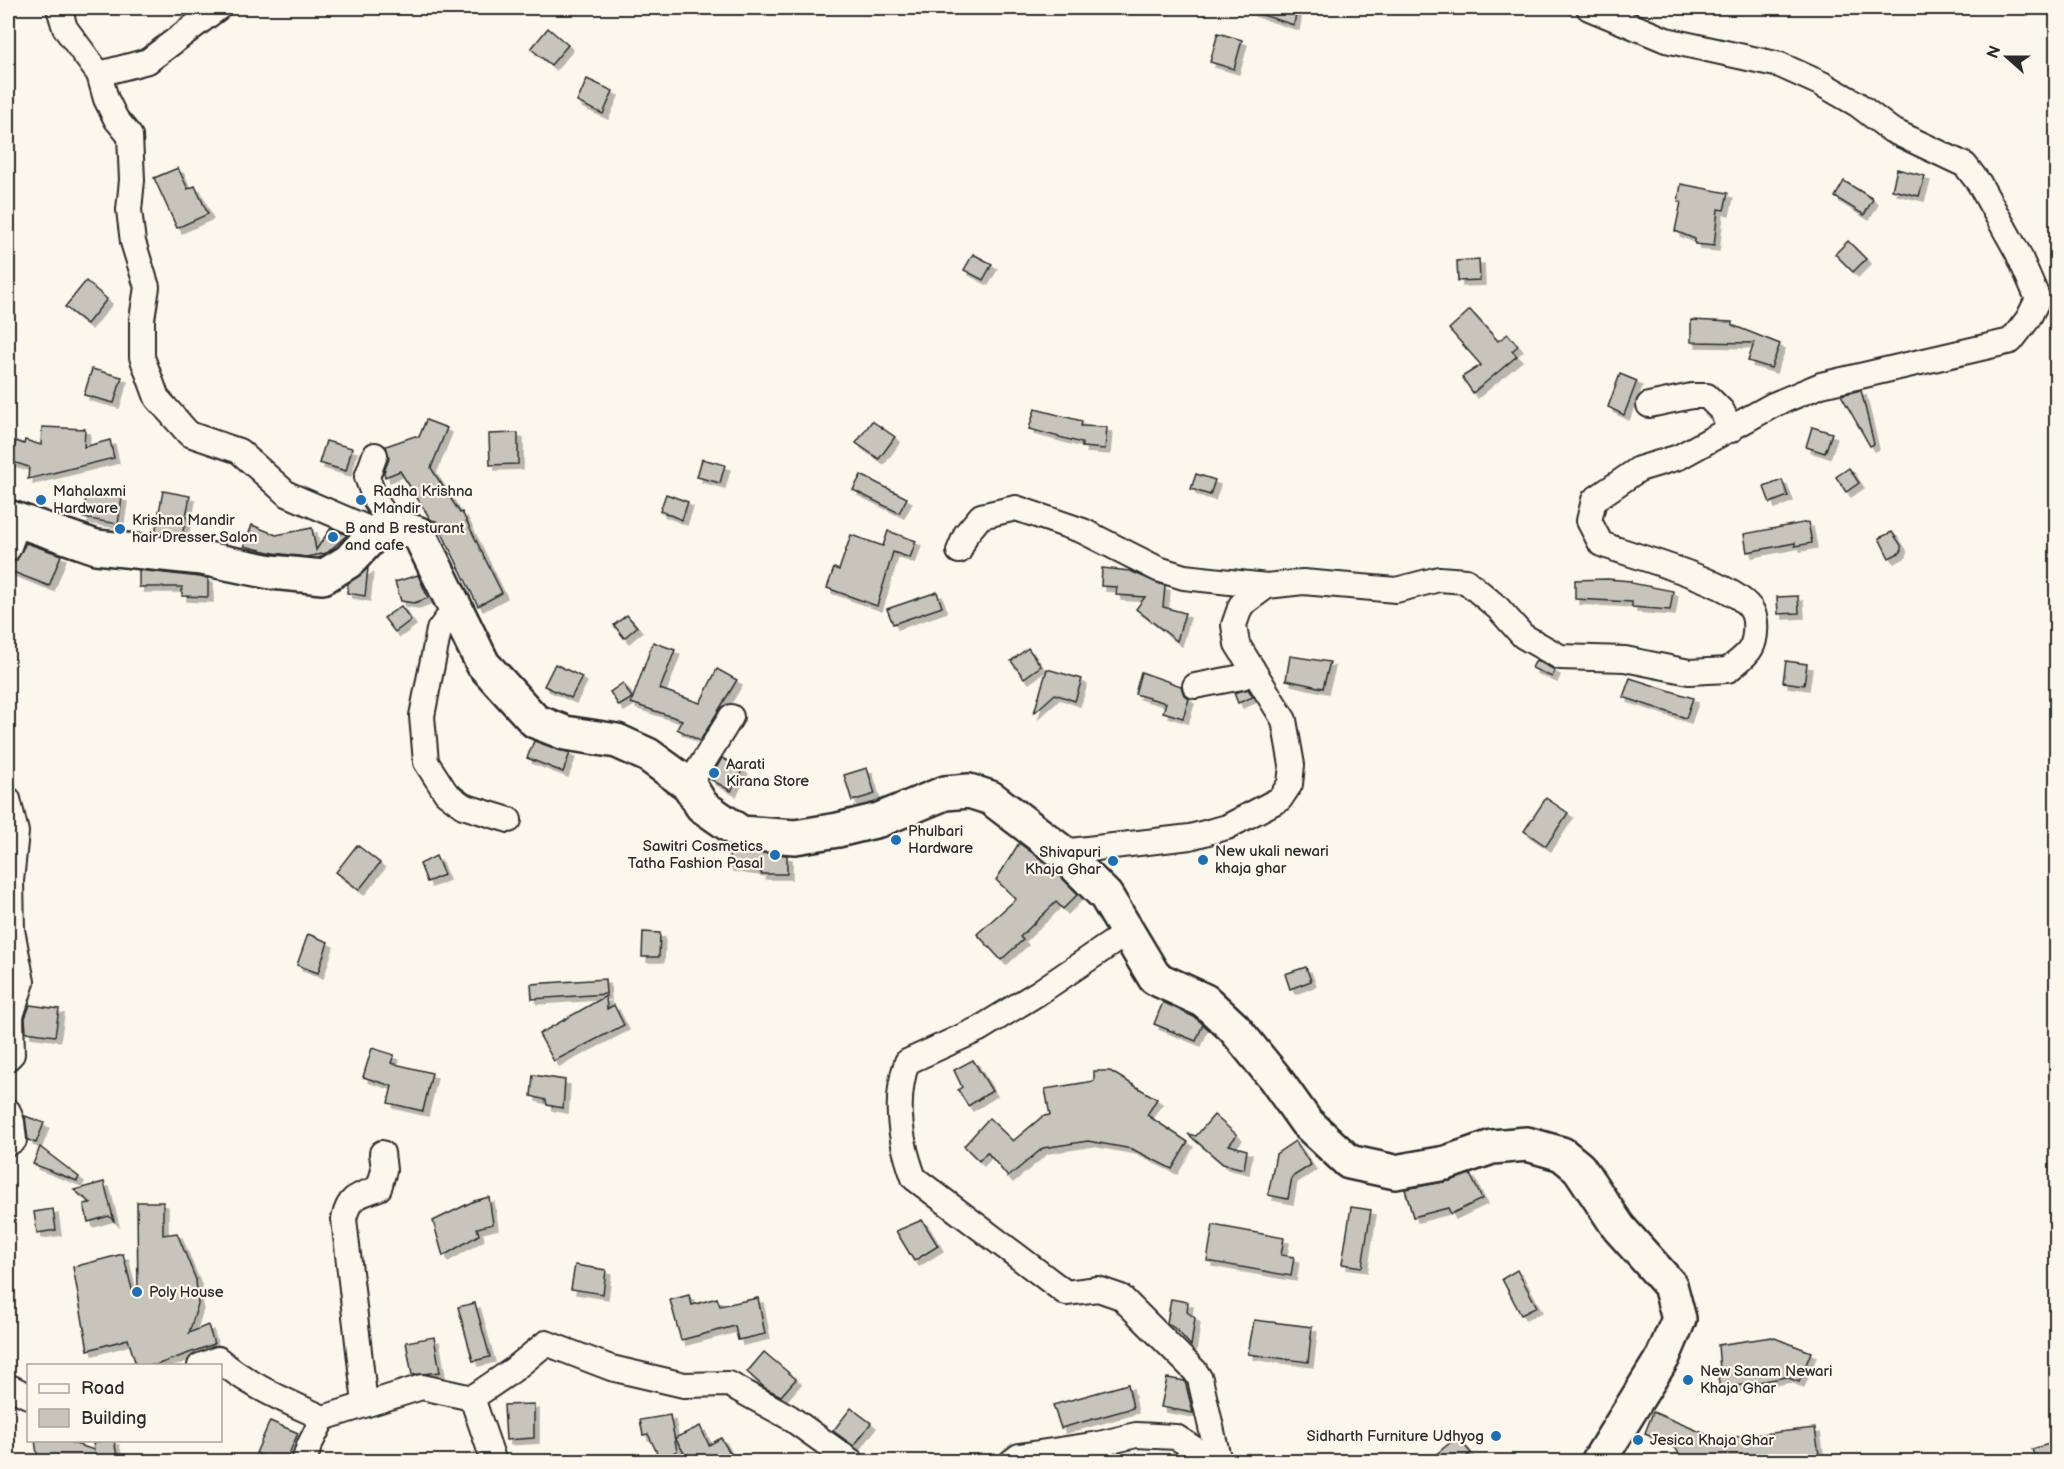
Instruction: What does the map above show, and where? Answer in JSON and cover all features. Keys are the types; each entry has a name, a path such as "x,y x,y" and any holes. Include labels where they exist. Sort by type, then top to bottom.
{"street":[{"path":"59,8 66,28 99,74 106,99 116,119 130,136 132,180 129,210 133,242 147,287 142,320 142,357 157,398 189,434 239,451 287,494 384,528 419,534 483,663 535,721 565,733 617,741 648,755 689,785 702,806 741,833 795,837 879,820 945,794 969,790 991,798 1062,852 1106,896 1155,978 1205,1001 1213,1008 1234,1028 1274,1077 1306,1122 1350,1162 1395,1172 1446,1163 1492,1147 1527,1144 1562,1154 1579,1168 1619,1228 1670,1285 1679,1319 1663,1357 1598,1461"},
{"path":"99,74 148,60 218,8"},
{"path":"959,551 966,534 981,516 1016,508 1083,531 1158,569 1184,577 1267,586 1303,582 1396,590 1439,579 1466,581 1498,608 1523,636 1560,657 1625,659 1689,672 1728,670 1751,649 1755,631 1752,611 1734,594 1710,582 1601,544 1588,522 1594,500 1639,469 1679,457 1773,405 1821,385 2011,341 2028,319 2038,299 2018,253 1979,183 1965,165 1891,130 1831,89 1780,65 1666,40 1589,8"},
{"path":"1649,405 1692,396 1707,396 1722,411 1731,430"},
{"path":"375,456 367,477 384,528"},
{"path":"11,529 96,547 202,558 271,572 323,577 349,561 384,528"},
{"path":"1062,852 1190,837 1227,827 1280,799 1290,784 1292,765 1284,720 1238,644 1234,625 1241,605 1267,586"},
{"path":"456,607 439,630 422,716 426,762 446,794 463,806 509,820"},
{"path":"1195,686 1242,677 1252,668"},
{"path":"689,785 731,717"},
{"path":"8,800 16,832 10,881 12,930 22,982 11,1016 12,1054 8,1058"},
{"path":"1128,932 1038,993 979,1029 907,1062 900,1080 900,1110 906,1158 914,1178 1066,1293 1098,1289 1121,1297 1200,1379 1217,1461"},
{"path":"8,1111 14,1140 8,1143"},
{"path":"365,1404 344,1219 347,1204 355,1197 379,1188 384,1170 382,1153"},
{"path":"203,1364 218,1359 232,1371 275,1396 323,1418 422,1387 472,1398 513,1370 546,1343 611,1368 684,1385 729,1384 789,1417 852,1461"},
{"path":"8,1386 27,1396"},
{"path":"472,1398 494,1461"},
{"path":"304,1461 323,1418"},
{"path":"1011,1461 1019,1456 1099,1444 1136,1435 1176,1437 1217,1461"}],"building":[{"path":"1250,8 1297,8 1294,25 1250,11"},
{"path":"548,28 568,45 551,65 531,49"},
{"path":"1218,33 1242,40 1234,69 1210,62"},
{"path":"587,79 613,91 603,114 577,102"},
{"path":"178,168 188,189 195,186 208,214 177,228 154,178"},
{"path":"1897,169 1925,176 1919,196 1892,190"},
{"path":"1844,181 1873,199 1864,215 1835,197"},
{"path":"1681,184 1728,193 1724,210 1718,209 1714,246 1695,244 1695,239 1675,231 1681,202 1678,202"},
{"path":"1848,241 1866,259 1853,272 1835,254"},
{"path":"973,254 992,264 983,280 964,270"},
{"path":"1479,259 1480,280 1458,281 1457,261"},
{"path":"86,281 107,299 87,324 65,307"},
{"path":"1470,310 1498,341 1508,334 1518,346 1512,351 1517,356 1473,393 1462,377 1481,365 1449,329"},
{"path":"1691,320 1732,322 1732,325 1780,344 1771,368 1748,361 1754,343 1691,342"},
{"path":"92,369 122,377 114,403 84,395"},
{"path":"1620,374 1637,381 1624,415 1608,407"},
{"path":"1861,390 1874,444 1870,446 1841,395"},
{"path":"1035,409 1082,421 1081,426 1107,427 1105,449 1082,447 1082,443 1029,429"},
{"path":"426,420 447,428 431,468 460,513 462,512 502,593 478,606 436,521 431,520 400,471 385,477 384,472 389,459 386,446 415,436 419,437"},
{"path":"872,421 895,437 879,459 856,443"},
{"path":"42,427 85,429 84,447 110,440 114,458 28,479 29,467 10,461 16,441 24,444 25,440 41,445"},
{"path":"1812,427 1832,433 1825,453 1806,447"},
{"path":"518,433 518,464 490,465 489,434"},
{"path":"326,441 352,448 346,471 319,463"},
{"path":"702,459 725,465 720,483 697,477"},
{"path":"1849,468 1859,483 1846,492 1836,477"},
{"path":"1196,474 1215,480 1210,495 1191,489"},
{"path":"861,475 907,498 899,513 853,490"},
{"path":"1782,480 1788,496 1770,503 1764,487"},
{"path":"87,491 122,497 118,524 83,518"},
{"path":"163,491 190,496 182,537 155,533"},
{"path":"666,494 688,502 682,520 660,511"},
{"path":"1808,522 1812,543 1795,546 1795,543 1747,552 1744,534"},
{"path":"252,525 276,535 312,528 316,550 331,528 347,535 327,553 306,557 244,546"},
{"path":"888,531 916,541 910,558 893,552 877,606 827,588 834,568 839,570 851,535 883,546"},
{"path":"1892,532 1901,545 1901,552 1889,558 1879,538"},
{"path":"26,543 61,555 49,586 8,570 8,563 17,560"},
{"path":"368,568 365,596 347,593 348,583"},
{"path":"1102,568 1130,571 1165,586 1163,607 1185,613 1177,641 1136,609 1145,597 1116,595 1117,587 1101,586"},
{"path":"139,570 208,578 208,597 182,596 182,587 139,587"},
{"path":"418,575 428,598 414,603 401,601 395,582"},
{"path":"1575,580 1631,581 1631,583 1673,591 1670,610 1632,607 1632,602 1575,599"},
{"path":"937,592 942,607 893,624 887,609"},
{"path":"1798,596 1799,613 1778,614 1777,597"},
{"path":"401,606 411,620 395,632 384,618"},
{"path":"627,615 637,627 624,638 614,625"},
{"path":"653,642 675,650 660,689 700,703 717,669 737,680 700,741 677,729 682,720 631,703"},
{"path":"1028,648 1041,666 1024,678 1011,661"},
{"path":"1290,656 1330,662 1323,688 1286,680"},
{"path":"1536,660 1555,670 1552,677 1532,668"},
{"path":"1786,661 1807,664 1804,685 1783,682"},
{"path":"555,664 582,677 571,698 544,686"},
{"path":"1047,669 1082,679 1075,701 1055,694 1034,713"},
{"path":"1141,672 1181,686 1184,695 1189,699 1183,718 1163,712 1166,703 1135,694"},
{"path":"1630,678 1693,698 1686,718 1623,697"},
{"path":"623,683 632,698 619,706 610,692"},
{"path":"1248,689 1253,697 1238,703 1234,693"},
{"path":"534,741 570,753 563,772 527,758"},
{"path":"722,758 743,769 731,791 710,779"},
{"path":"867,768 875,794 852,801 844,775"},
{"path":"1546,798 1568,813 1546,846 1524,831"},
{"path":"1019,843 1050,866 1078,894 1063,909 1056,902 1020,937 1023,940 1001,960 977,934 1016,899 996,880"},
{"path":"357,845 380,863 359,890 336,872"},
{"path":"730,850 787,855 787,874 761,874 761,871 728,866"},
{"path":"436,856 444,875 427,882 420,864"},
{"path":"643,932 660,933 659,957 642,957"},
{"path":"308,934 328,942 318,973 297,965"},
{"path":"1306,967 1311,981 1290,989 1285,974"},
{"path":"605,979 606,994 532,999 531,984"},
{"path":"606,996 607,1009 614,1005 624,1025 554,1061 539,1034"},
{"path":"1163,1002 1203,1024 1196,1041 1154,1024"},
{"path":"30,1005 59,1009 55,1036 26,1032 25,1018"},
{"path":"372,1048 394,1055 391,1063 432,1073 423,1111 388,1103 392,1086 363,1077"},
{"path":"973,1060 992,1091 968,1106 958,1090 962,1087 954,1070"},
{"path":"1094,1071 1110,1071 1157,1099 1147,1115 1188,1142 1172,1169 1132,1149 1088,1141 1043,1148 1008,1177 987,1152 979,1161 964,1146 989,1118 1013,1141 1043,1116 1050,1115 1045,1089 1094,1081"},
{"path":"533,1075 565,1080 563,1108 547,1105 546,1100 531,1096"},
{"path":"1214,1115 1237,1135 1229,1145 1247,1150 1244,1169 1223,1164 1188,1134 1196,1136"},
{"path":"25,1116 44,1123 36,1143 28,1140"},
{"path":"1295,1141 1311,1165 1292,1177 1288,1199 1268,1195 1276,1154"},
{"path":"40,1147 79,1177 77,1181 33,1164"},
{"path":"1470,1174 1482,1199 1451,1214 1448,1208 1413,1217 1405,1189 1449,1181"},
{"path":"104,1182 114,1221 109,1216 88,1222 84,1204 91,1203 74,1190"},
{"path":"489,1197 493,1224 477,1228 479,1235 443,1256 433,1221 474,1201"},
{"name":"Poly House","path":"137,1202 163,1202 163,1235 177,1233 196,1280 198,1304 189,1333 208,1325 214,1344 159,1364 136,1364 128,1339 88,1350 73,1267 123,1254 134,1297 138,1297"},
{"path":"1351,1207 1371,1210 1362,1267 1342,1264"},
{"path":"53,1209 56,1230 37,1233 34,1212"},
{"path":"922,1220 938,1246 914,1261 896,1231"},
{"path":"1213,1225 1284,1238 1281,1255 1294,1257 1291,1276 1207,1261"},
{"path":"575,1265 606,1270 603,1294 571,1289"},
{"path":"1517,1270 1537,1307 1521,1315 1502,1279"},
{"path":"689,1295 692,1305 717,1298 720,1306 758,1298 765,1334 738,1340 735,1326 681,1340 670,1300"},
{"path":"1171,1299 1188,1302 1187,1312 1195,1318 1191,1346 1177,1330 1167,1323"},
{"path":"475,1303 490,1357 473,1361 458,1307"},
{"path":"1254,1320 1312,1327 1308,1362 1248,1354"},
{"path":"434,1337 440,1372 412,1375 406,1342"},
{"path":"1772,1337 1811,1352 1799,1382 1786,1377 1720,1389 1717,1371 1720,1370 1718,1345"},
{"path":"764,1352 796,1379 781,1396 765,1388 747,1372"},
{"path":"1167,1378 1185,1381 1193,1413 1161,1407"},
{"path":"1128,1384 1133,1408 1061,1428 1053,1405"},
{"path":"534,1404 534,1438 506,1440 504,1405"},
{"path":"851,1408 871,1423 854,1446 833,1431"},
{"path":"1653,1412 1717,1439 1815,1428 1820,1461 1683,1461 1674,1445 1645,1433"},
{"path":"670,1415 677,1451 660,1459 648,1434 643,1435 640,1420"},
{"path":"270,1421 298,1433 286,1461 275,1461 256,1453"},
{"path":"700,1426 709,1445 721,1438 730,1453 717,1461 681,1461 687,1458 675,1438"},
{"path":"1457,1437 1471,1453 1461,1461 1428,1461"},
{"path":"35,1442 69,1442 94,1450 93,1442 114,1442 118,1461 38,1461"},
{"path":"2056,1442 2056,1461 2036,1461 2032,1449"}],"place":[{"name":"Mahalaxmi Hardware","path":"41,500"},
{"name":"Radha Krishna Mandir","path":"361,500"},
{"name":"Krishna Mandir hair Dresser Salon","path":"120,529"},
{"name":"B and B resturant and cafe","path":"333,537"},
{"name":"Aarati Kirana Store","path":"714,773"},
{"name":"Phulbari Hardware","path":"896,840"},
{"name":"Sawitri Cosmetics Tatha Fashion Pasal","path":"775,855"},
{"name":"New ukali newari khaja ghar","path":"1203,860"},
{"name":"Shivapuri Khaja Ghar","path":"1113,861"},
{"name":"Poly House","path":"137,1292"},
{"name":"New Sanam Newari Khaja Ghar","path":"1688,1380"},
{"name":"Sidharth Furniture Udhyog","path":"1496,1436"},
{"name":"Jesica Khaja Ghar","path":"1638,1440"}]}
